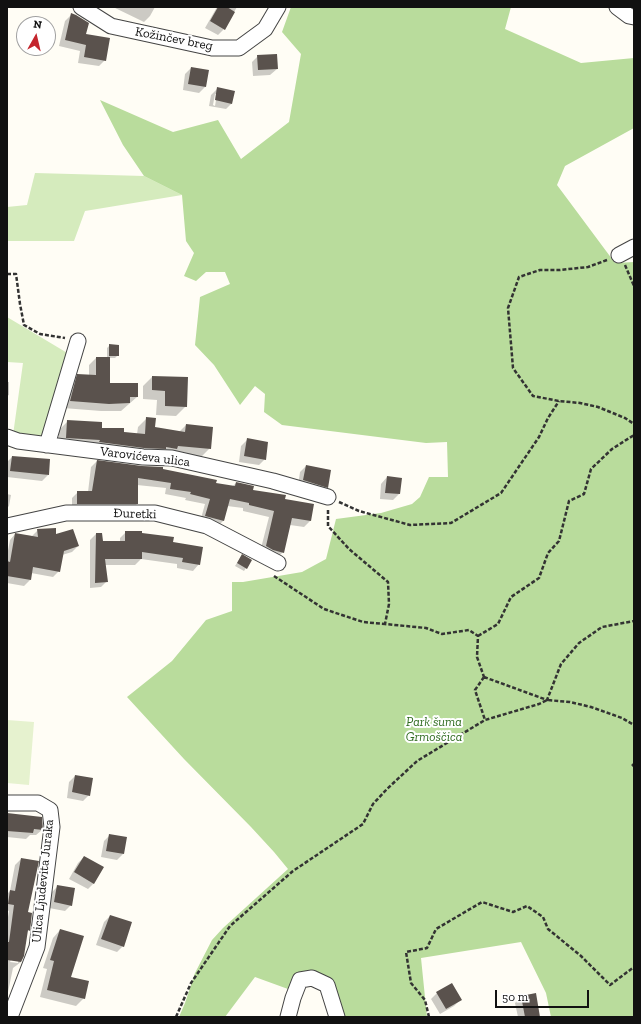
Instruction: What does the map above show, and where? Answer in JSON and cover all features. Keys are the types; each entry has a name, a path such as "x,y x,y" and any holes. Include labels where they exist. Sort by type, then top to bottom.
{"street":[{"name":"Kožinčev breg","path":"81,7 111,26 212,48 240,48 265,29 278,7"},
{"path":"617,7 628,16 634,17"},
{"path":"619,255 634,247"},
{"path":"47,444 78,341"},
{"name":"Varovićeva ulica","path":"7,437 18,441 143,457 172,458 273,481 328,497"},
{"name":"Đuretki","path":"7,526 66,513 155,513 207,526 278,563"},
{"name":"Ulica Ljudevita Juraka","path":"7,803 38,803 50,810 52,827 37,947 10,1017"},
{"path":"288,1017 300,980 312,978 327,985 337,1017"}],"path":[{"path":"634,286 619,255 588,267 560,270 540,270 519,277 508,308 513,368 533,396 580,403 625,418 634,424"},
{"path":"7,274 16,274 24,325 40,334 78,341"},
{"path":"385,624 390,604 388,582 349,549 328,526 328,497 359,511 410,525 451,524 501,492 539,437 548,418 559,401"},
{"path":"478,636 498,624 511,597 539,578 548,553 559,540 569,501 584,494 591,470 612,450 634,435"},
{"path":"278,563 272,574 289,587 324,609 363,622 426,628 442,634 470,630 478,636"},
{"path":"176,1017 192,983 230,926 293,871 363,824 373,804 417,761 485,720 547,700 561,664 579,643 602,627 634,621"},
{"path":"478,636 477,657 484,677"},
{"path":"484,677 547,700 570,702 591,707 622,718 634,725"},
{"path":"484,677 475,690 485,720"},
{"path":"429,1017 425,1000 411,983 406,952 427,948 436,929 482,902 513,912 527,906 543,916 548,929 581,956 610,985 634,967"}],"green space":[{"name":"Park šuma Grmoščica","path":"291,7 511,7 505,29 581,63 634,58 634,128 565,166 557,185 615,263 634,262 634,1017 551,1017 546,993 521,942 421,958 427,1017 340,1017 335,992 297,977 288,989 255,977 225,1017 179,1017 195,973 212,940 223,928 288,869 251,827 184,759 127,697 172,661 206,620 232,611 232,582 243,582 302,572 326,559 336,519 381,513 412,504 420,497 429,477 448,477 447,442 426,443 282,425 264,412 265,394 255,386 240,405 214,365 195,345 200,297 230,284 225,272 206,272 196,281 184,276 194,253 186,241 182,195 144,176 123,145 100,100 173,132 218,120 241,159 289,122 301,54 282,32"},
{"path":"35,173 144,176 182,195 85,211 74,241 7,241 7,207 27,205"},
{"path":"7,317 69,354 41,438 13,435 23,363 7,362"},
{"path":"7,720 34,722 29,785 7,783"}],"building":[{"path":"218,7 227,7 235,12 225,30 210,21"},
{"path":"71,13 89,23 86,34 110,38 106,61 84,57 86,45 65,40"},
{"path":"277,54 278,69 258,70 257,55"},
{"path":"191,67 209,70 206,87 188,84"},
{"path":"217,87 235,91 232,104 215,100"},
{"path":"109,344 119,345 119,356 109,356"},
{"path":"96,357 110,357 110,383 138,383 138,397 130,397 130,403 109,404 70,401 77,374 96,375"},
{"path":"152,376 188,377 187,407 165,406 165,391 152,390"},
{"path":"146,417 156,418 155,427 185,432 186,424 213,427 211,449 178,446 177,449 166,447 166,449 144,448 99,442 100,440 66,438 67,420 102,422 102,428 124,428 124,432 145,434"},
{"path":"247,438 268,442 266,460 244,456"},
{"path":"12,456 50,459 49,475 10,471"},
{"path":"97,460 142,466 163,467 163,469 217,480 216,483 235,486 236,482 254,486 253,490 286,495 285,499 314,504 311,521 292,518 284,553 266,546 274,511 230,499 224,521 205,516 210,499 190,494 191,492 170,489 171,483 138,478 138,504 77,504 77,491 92,491"},
{"path":"306,465 331,470 328,488 303,480"},
{"path":"387,476 402,478 400,494 385,493"},
{"path":"56,528 56,534 73,529 79,546 64,551 60,572 33,567 31,580 7,576 7,561 10,562 15,533 38,537 37,529"},
{"path":"125,531 142,531 142,533 174,537 173,542 203,547 200,565 182,562 183,558 142,552 142,559 105,559 108,582 95,583 96,533 102,533 103,541 125,541"},
{"path":"242,554 252,560 247,569 237,563"},
{"path":"75,775 93,778 90,796 72,792"},
{"path":"7,813 42,817 43,830 34,829 33,833 7,831"},
{"path":"109,834 127,837 124,854 106,851"},
{"path":"84,856 104,867 94,884 74,872"},
{"path":"21,858 39,861 28,912 32,913 30,931 28,930 24,956 21,962 7,960 7,942 9,942 14,905 8,904 10,890 15,891"},
{"path":"57,885 75,888 72,906 54,902"},
{"path":"110,915 132,922 124,947 101,939"},
{"path":"60,929 84,936 71,977 89,981 85,999 47,990 54,961 50,960"},
{"path":"452,983 462,1000 446,1009 436,992"},
{"path":"536,993 540,1017 525,1017 521,996"}]}
